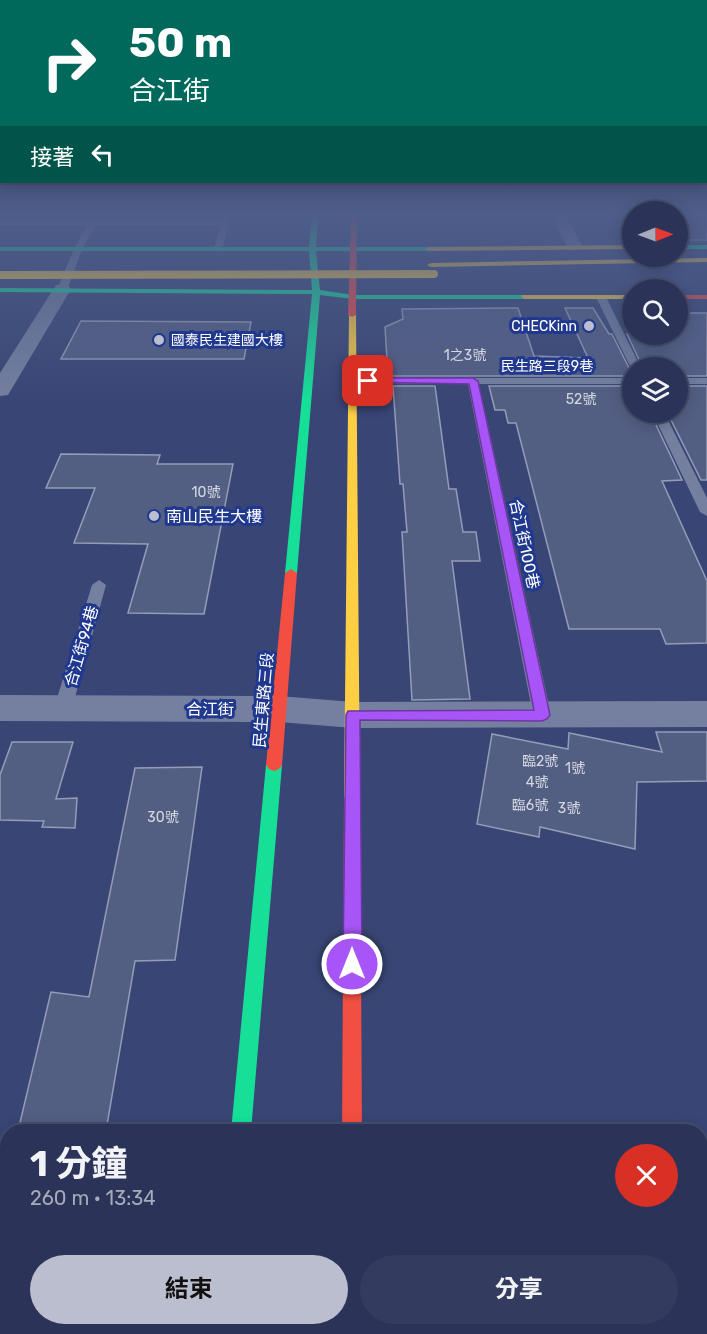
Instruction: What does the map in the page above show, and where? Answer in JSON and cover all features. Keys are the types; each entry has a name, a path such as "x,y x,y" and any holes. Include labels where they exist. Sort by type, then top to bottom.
{"main road":[{"name":"民生東路三段","path":"243,1124 316,292 315,277"},
{"path":"352,1124 354,277"},
{"path":"0,290 316,292 352,297 622,297"},
{"path":"688,297 707,297"}],"street":[{"path":"0,390 62,289"},
{"name":"合江街","path":"0,709 279,709 353,715 707,714"}],"lane":[{"path":"62,289 67,277"},
{"path":"601,297 631,357"},
{"name":"民生路三段9巷","path":"353,381 622,381"},
{"name":"合江街100巷","path":"473,381 542,715"},
{"path":"688,381 707,381"},
{"path":"663,423 707,512"},
{"name":"合江街94巷","path":"63,708 99,585"}],"building":[{"path":"518,308 534,356 588,358 565,308 593,308 609,334 612,334 624,357 622,376 388,376 385,327 403,319 402,309"},
{"path":"688,313 707,313 707,376 688,376 688,357 638,357 632,345 688,345"},
{"name":"國泰民生建國大樓","path":"81,321 251,322 244,359 61,359"},
{"path":"393,386 435,386 449,489 456,489 463,532 476,532 480,561 452,561 470,699 412,700 402,532 407,532 403,484 400,484"},
{"path":"489,386 622,386 622,423 655,423 682,480 662,481 707,581 707,643 666,644 660,629 569,629 516,423 508,423 505,410 495,410"},
{"path":"688,386 707,386 707,480 701,480 672,423 688,423"},
{"name":"南山民生大樓","path":"61,454 160,455 157,464 233,464 204,614 128,613 148,544 74,543 95,488 46,488"},
{"path":"656,732 707,732 707,781 637,782 635,849 540,827 539,837 477,824 492,734 568,749 569,733 662,752"},
{"path":"12,742 73,742 56,799 77,798 75,828 42,827 44,821 0,820 0,775"},
{"path":"202,767 175,960 135,961 107,1124 20,1124 51,992 89,997 135,768"}],"traffic: fast":[{"path":"291,573 316,292 315,277"},
{"path":"0,290 271,291 316,292 353,297 525,297"},
{"path":"242,1124 274,765"}],"traffic: slow":[{"path":"525,297 622,297"},
{"path":"352,315 352,798"}],"traffic: jam":[{"path":"352,315 353,277"},
{"path":"688,297 707,297"},
{"path":"274,765 291,573"},
{"path":"352,798 352,1124"}],"place":[{"name":"CHECKinn","path":"589,326"},
{"name":"國泰民生建國大樓","path":"159,340"},
{"name":"南山民生大樓","path":"154,516"}],"route":[{"path":"352,964 353,715 542,715 473,381 368,381"}]}
